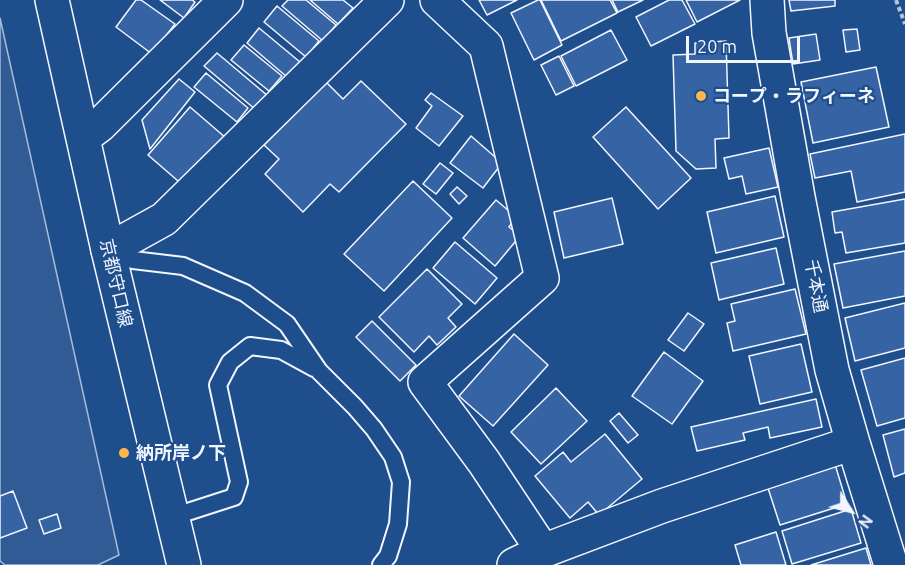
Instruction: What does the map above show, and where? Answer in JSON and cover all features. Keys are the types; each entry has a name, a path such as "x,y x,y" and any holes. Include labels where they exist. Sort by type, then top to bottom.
{"street":[{"name":"京都守口線","path":"52,0 108,250 184,565"},
{"path":"84,137 100,125 226,0"},
{"path":"108,250 164,219 387,0"},
{"path":"437,0 486,46 542,278 425,382 484,462 528,558 662,506 853,443"},
{"name":"千本通","path":"767,0 769,33 798,198 832,370 891,565"}],"lane":[{"path":"108,250 133,260 183,266 245,293 287,324 319,371 374,429 393,457 401,482 398,524 388,556 381,565"},
{"path":"172,517 234,497 239,482 218,385 230,362 250,346 281,350 319,371"}],"path":[{"path":"896,0 905,24"}],"shaded area":[{"path":"0,18 119,555 98,565 5,565 0,561"}],"building":[{"path":"136,0 141,0 175,24 152,54 116,27"},
{"path":"160,0 192,0 195,2 184,18"},
{"path":"288,0 306,0 336,25 323,41 282,6"},
{"path":"310,0 343,0 353,8 338,24"},
{"path":"479,0 517,0 487,15"},
{"path":"538,0 562,45 534,60 511,13"},
{"path":"541,0 610,0 617,13 561,41"},
{"path":"612,0 643,0 618,12"},
{"path":"669,0 682,0 695,24 651,46 636,17"},
{"path":"686,0 740,0 697,22"},
{"path":"789,0 835,0 835,6 791,11"},
{"path":"277,6 319,41 306,57 264,22"},
{"path":"259,28 300,62 287,77 247,43"},
{"path":"857,29 860,50 846,52 843,30"},
{"path":"611,30 627,60 576,86 561,56"},
{"path":"816,34 820,60 793,64 789,38"},
{"name":"コープ・ラフィーネ","path":"726,41 729,138 715,139 716,168 696,169 676,151 673,55 695,54 695,43"},
{"path":"244,45 282,76 269,91 231,60"},
{"path":"217,53 268,96 256,110 204,66"},
{"path":"559,56 574,86 556,95 541,65"},
{"path":"876,67 889,127 813,143 801,82"},
{"path":"206,73 248,108 237,122 194,87"},
{"path":"179,79 195,92 150,149 142,120"},
{"path":"361,81 406,124 339,192 330,184 303,212 265,174 279,159 264,145 326,82 343,99"},
{"path":"431,93 463,116 439,146 416,128 432,106 425,100"},
{"path":"190,107 226,138 185,187 148,155"},
{"path":"626,107 691,178 658,209 593,137"},
{"path":"905,134 905,192 857,202 851,171 815,178 810,154"},
{"path":"471,136 502,163 483,188 450,163"},
{"path":"769,148 778,187 746,194 742,176 729,179 724,158"},
{"path":"440,163 453,173 436,194 423,184"},
{"path":"413,181 452,218 384,291 344,254"},
{"path":"457,187 467,196 459,204 450,194"},
{"path":"775,196 784,237 716,253 707,212"},
{"path":"612,198 623,244 564,258 554,212"},
{"path":"905,199 905,243 846,253 842,232 835,233 832,212"},
{"path":"496,200 516,217 509,227 520,236 495,266 463,238"},
{"path":"455,242 497,278 475,304 433,268"},
{"path":"776,248 784,284 719,300 711,263"},
{"path":"905,251 905,296 843,308 834,264"},
{"path":"427,269 462,304 448,318 456,327 437,345 429,336 414,352 379,317"},
{"path":"795,289 806,334 733,351 727,323 735,321 731,304"},
{"path":"905,303 905,348 855,361 845,318"},
{"path":"688,313 704,324 684,351 668,340"},
{"path":"372,321 416,365 400,381 356,337"},
{"path":"514,334 548,365 493,426 459,396"},
{"path":"801,344 812,392 760,404 749,356"},
{"path":"664,352 703,381 672,424 632,396"},
{"path":"905,358 905,418 877,426 861,370"},
{"path":"556,388 587,421 541,464 511,432"},
{"path":"816,399 822,427 770,438 768,427 743,433 745,440 697,451 691,427"},
{"path":"619,413 638,435 628,443 610,421"},
{"path":"905,429 905,473 894,477 883,435"},
{"path":"605,434 642,479 599,515 588,502 570,518 535,476 563,452 571,462"},
{"path":"834,461 847,504 780,525 766,482"},
{"path":"13,491 27,528 0,538 0,496"},
{"path":"851,509 861,543 792,564 782,531"},
{"path":"57,514 61,528 44,534 39,520"},
{"path":"776,532 786,565 741,565 735,545"},
{"path":"866,548 871,565 811,565"}],"place":[{"name":"コープ・ラフィーネ","path":"701,96"},
{"name":"納所岸ノ下","path":"124,453"}]}
